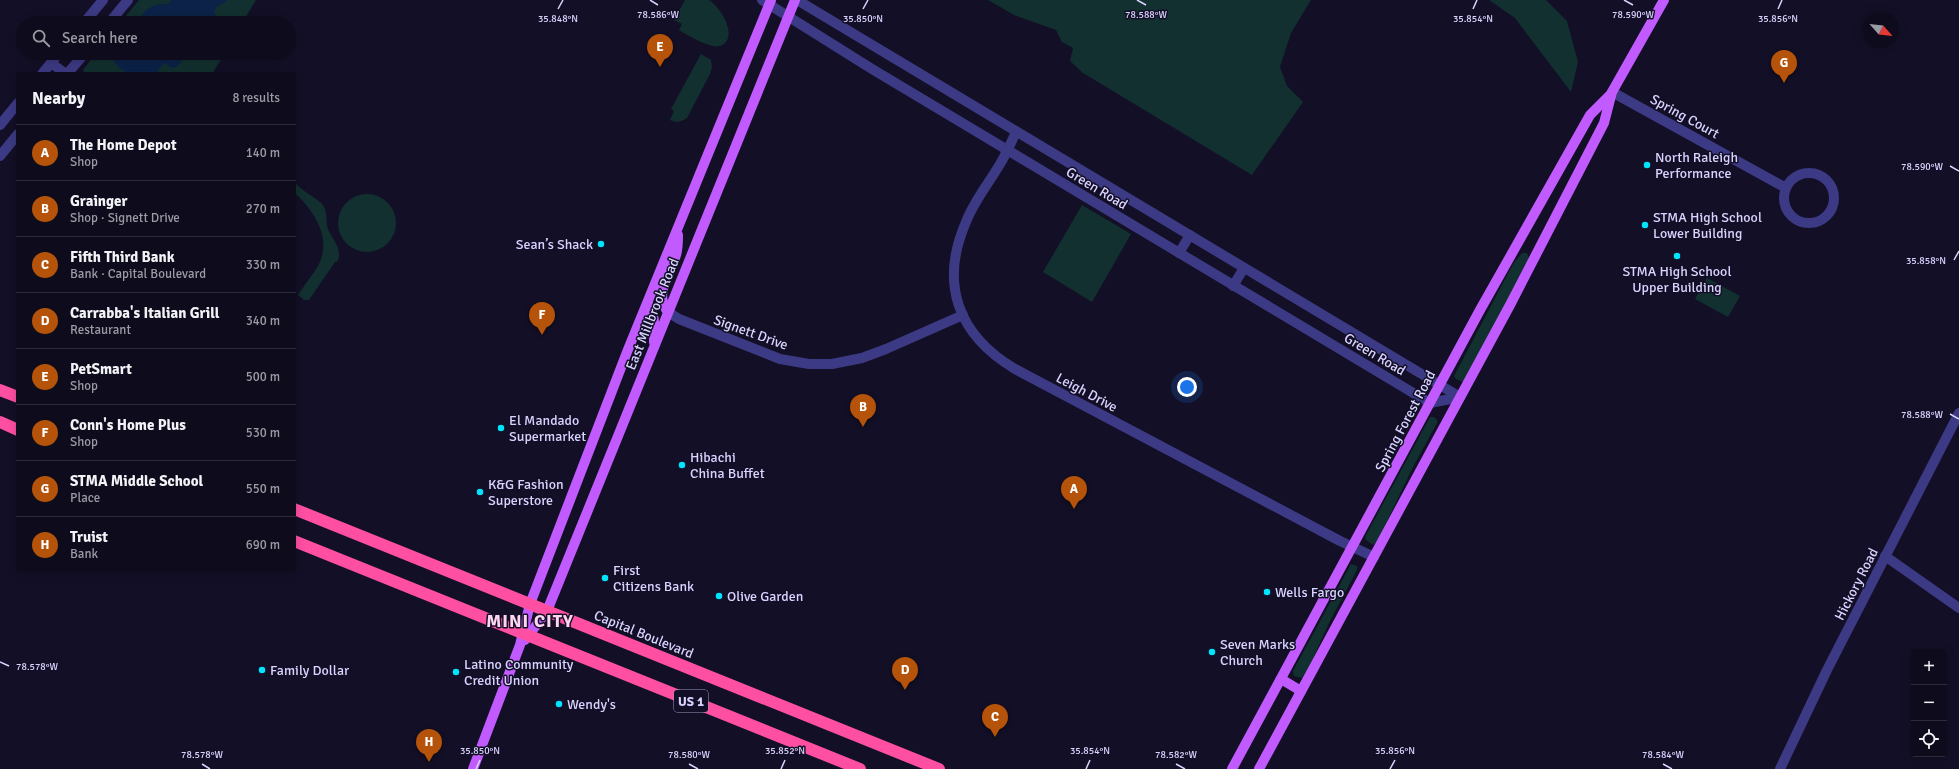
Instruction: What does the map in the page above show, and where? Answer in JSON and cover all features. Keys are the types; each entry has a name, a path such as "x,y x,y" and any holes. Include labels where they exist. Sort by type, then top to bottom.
{"highway":[{"path":"0,390 16,397"},
{"path":"0,422 16,429"},
{"name":"Capital Boulevard","path":"296,510 939,769"},
{"name":"US 1","path":"296,542 524,638 860,769"}],"main road":[{"name":"East Millbrook Road","path":"524,638 547,611 796,0"},
{"name":"Spring Forest Road","path":"1232,769 1439,385 1590,115 1612,92 1664,0"},
{"name":"East Millbrook Road","path":"524,638 530,604 767,2"},
{"name":"Spring Forest Road","path":"1259,769 1510,305 1604,122 1612,92"},
{"path":"668,312 663,300 662,291 677,254 679,223"},
{"path":"648,304 652,310 655,323 653,350"},
{"path":"473,769 524,638"},
{"path":"1281,679 1302,691"}],"street":[{"path":"115,16 128,0"},
{"name":"Green Road","path":"796,0 1460,397"},
{"path":"89,16 100,1"},
{"name":"Green Road","path":"767,2 788,17 1007,150 1430,403"},
{"path":"44,72 54,60"},
{"path":"69,72 79,60"},
{"path":"51,64 64,72"},
{"name":"Spring Court","path":"1612,92 1786,188"},
{"path":"2,120 16,105"},
{"name":"Leigh Drive","path":"1016,132 966,220 955,252 953,278 955,295 963,315 980,343 992,354 1014,368 1352,547 1374,557"},
{"path":"0,156 16,136"},
{"path":"1805,173 1821,176 1832,188 1834,204 1825,218 1809,224 1801,223 1793,219 1787,212 1784,204 1786,188 1794,178 1805,173"},
{"path":"1179,253 1190,235"},
{"path":"1233,286 1244,268"},
{"name":"Signett Drive","path":"668,312 679,319 780,359 809,364 832,364 862,358 963,315"},
{"path":"1430,403 1460,397"},
{"name":"Hickory Road","path":"1780,769 1885,556 1959,413"},
{"path":"1885,556 1959,608"}],"green space":[{"path":"139,0 256,0 246,16 126,16"},
{"path":"685,0 709,0 719,9 728,30 726,42 720,46 711,45 699,41 679,30 682,24 674,20"},
{"path":"988,0 1311,0 1291,33 1280,67 1287,86 1303,102 1252,175 1083,73 1070,61 1073,48 1062,42 1056,30 1014,15"},
{"path":"1489,0 1546,0 1567,21 1578,62 1571,92 1515,18"},
{"path":"701,54 711,60 712,67 710,74 687,118 679,122 670,120 674,111 671,109"},
{"path":"91,60 221,60 213,72 84,72 83,70"},
{"path":"296,184 321,203 325,209 327,226 339,252 338,261 335,262 309,300 304,300 298,295 318,266 322,256 323,245 319,226 314,216 296,194"},
{"path":"361,194 373,194 388,202 396,217 396,229 388,244 373,252 361,252 346,244 338,229 338,217 346,202"},
{"path":"1082,205 1131,234 1092,302 1043,272"},
{"path":"1522,253 1527,253 1529,258 1469,374 1463,382 1456,379 1454,376 1513,264"},
{"path":"1707,278 1740,296 1728,317 1695,299"},
{"path":"1430,417 1434,417 1437,420 1437,423 1413,467 1378,540 1373,545 1365,539 1366,535"},
{"path":"1351,564 1357,566 1357,570 1329,623 1310,665 1302,678 1294,676 1293,671"}],"water":[{"path":"172,0 228,0 216,7 214,14 217,16 141,16 146,10 153,6 168,4"},
{"path":"113,60 182,60 173,68 164,63 159,72 127,72"}],"place":[{"name":"PetSmart","path":"660,67"},
{"name":"STMA Middle School","path":"1784,83"},
{"name":"North Raleigh Performance","path":"1647,165"},
{"name":"STMA High School Lower Building","path":"1645,225"},
{"name":"Sean’s Shack","path":"601,244"},
{"name":"STMA High School Upper Building","path":"1677,256"},
{"name":"Conn's Home Plus","path":"542,335"},
{"name":"Grainger","path":"863,427"},
{"name":"El Mandado Supermarket","path":"501,428"},
{"name":"Hibachi China Buffet","path":"682,465"},
{"name":"K&G Fashion Superstore","path":"480,492"},
{"name":"The Home Depot","path":"1074,509"},
{"name":"First Citizens Bank","path":"605,578"},
{"name":"Wells Fargo","path":"1267,592"},
{"name":"Olive Garden","path":"719,596"},
{"name":"Seven Marks Church","path":"1212,652"},
{"name":"Family Dollar","path":"262,670"},
{"name":"Latino Community Credit Union","path":"456,672"},
{"name":"Carrabba's Italian Grill","path":"905,690"},
{"name":"Wendy's","path":"559,704"},
{"name":"Fifth Third Bank","path":"995,737"},
{"name":"Truist","path":"429,762"}],"district":[{"name":"MINI CITY","path":"530,621"}]}
